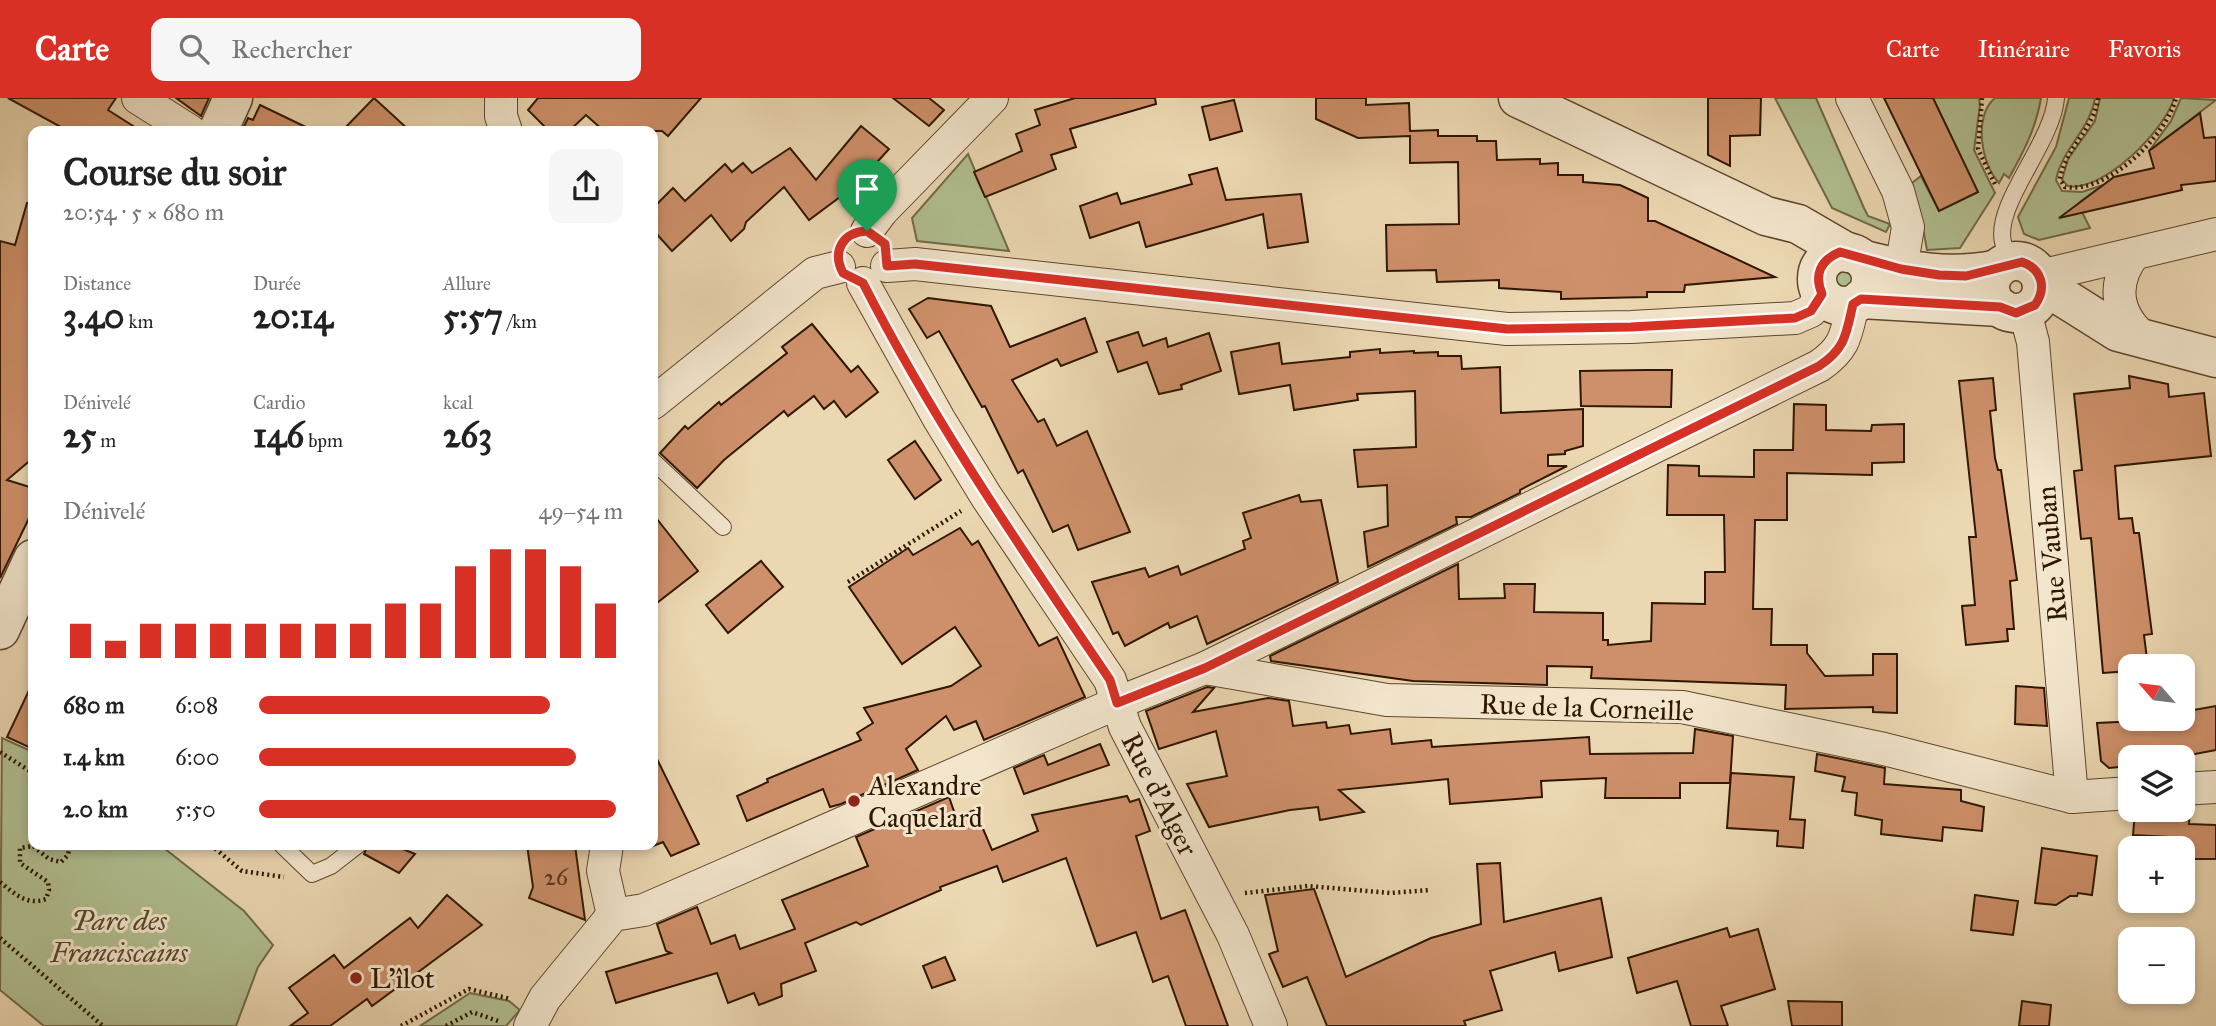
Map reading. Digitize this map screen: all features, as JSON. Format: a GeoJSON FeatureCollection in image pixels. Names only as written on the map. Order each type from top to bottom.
{"type":"FeatureCollection","features":[{"type":"Feature","properties":{"kind":"street"},"geometry":{"type":"LineString","coordinates":[[138,98],[182,126]]}},
{"type":"Feature","properties":{"kind":"street"},"geometry":{"type":"LineString","coordinates":[[220,126],[233,98]]}},
{"type":"Feature","properties":{"kind":"street"},"geometry":{"type":"LineString","coordinates":[[501,98],[501,116],[504,126]]}},
{"type":"Feature","properties":{"kind":"street"},"geometry":{"type":"LineString","coordinates":[[863,272],[841,244],[852,234],[867,231],[882,211],[992,98]]}},
{"type":"Feature","properties":{"kind":"street"},"geometry":{"type":"LineString","coordinates":[[1518,98],[1766,216],[1798,224],[1856,257],[1901,269],[1966,276],[2021,288],[2045,320],[2099,333],[2132,335],[2216,358]]}},
{"type":"Feature","properties":{"kind":"street"},"geometry":{"type":"LineString","coordinates":[[1852,98],[1898,191],[1908,227],[1901,269]]}},
{"type":"Feature","properties":{"kind":"street"},"geometry":{"type":"LineString","coordinates":[[524,1022],[613,915],[644,910],[1117,703],[1205,668],[1819,366],[1836,355],[1844,344],[1839,294],[1766,216]]}},
{"type":"Feature","properties":{"kind":"street","name":"Rue d'Alger"},"geometry":{"type":"LineString","coordinates":[[867,231],[885,244],[863,272],[939,419],[986,496],[1110,680],[1125,727],[1233,935],[1271,1026]]}},
{"type":"Feature","properties":{"kind":"street"},"geometry":{"type":"LineString","coordinates":[[1839,294],[2021,288],[2134,254],[2216,234]]}},
{"type":"Feature","properties":{"kind":"street"},"geometry":{"type":"LineString","coordinates":[[2132,335],[2123,315],[2118,282],[2124,267],[2134,254]]}},
{"type":"Feature","properties":{"kind":"street"},"geometry":{"type":"LineString","coordinates":[[658,399],[815,273],[863,272],[915,264],[1507,329],[1631,327],[1795,318],[1839,294],[1870,284],[1871,276],[1856,257]]}},
{"type":"Feature","properties":{"kind":"street","name":"Rue Vauban"},"geometry":{"type":"LineString","coordinates":[[2021,288],[2033,342],[2072,797]]}},
{"type":"Feature","properties":{"kind":"street"},"geometry":{"type":"LineString","coordinates":[[0,631],[28,570]]}},
{"type":"Feature","properties":{"kind":"street","name":"Rue de la Corneille"},"geometry":{"type":"LineString","coordinates":[[1205,668],[1387,701],[1682,707],[1884,749],[2072,797],[2118,794]]}},
{"type":"Feature","properties":{"kind":"street"},"geometry":{"type":"LineString","coordinates":[[2195,788],[2216,787]]}},
{"type":"Feature","properties":{"kind":"street"},"geometry":{"type":"LineString","coordinates":[[606,850],[603,872],[613,915]]}},
{"type":"Feature","properties":{"kind":"lane"},"geometry":{"type":"LineString","coordinates":[[2021,288],[2003,242],[2004,220],[2043,140],[2056,98]]}},
{"type":"Feature","properties":{"kind":"lane"},"geometry":{"type":"LineString","coordinates":[[658,466],[723,527]]}},
{"type":"Feature","properties":{"kind":"lane"},"geometry":{"type":"LineString","coordinates":[[287,850],[312,874],[331,866],[352,850]]}},
{"type":"Feature","properties":{"kind":"path"},"geometry":{"type":"LineString","coordinates":[[1982,98],[1978,149],[1995,184],[2014,196]]}},
{"type":"Feature","properties":{"kind":"path"},"geometry":{"type":"LineString","coordinates":[[2098,98],[2092,122],[2062,166],[2060,179],[2065,187],[2090,187],[2149,145],[2163,128],[2176,98]]}},
{"type":"Feature","properties":{"kind":"path"},"geometry":{"type":"LineString","coordinates":[[848,582],[986,496]]}},
{"type":"Feature","properties":{"kind":"path"},"geometry":{"type":"LineString","coordinates":[[0,752],[28,770]]}},
{"type":"Feature","properties":{"kind":"path"},"geometry":{"type":"LineString","coordinates":[[0,882],[26,901],[46,899],[50,890],[48,882],[20,863],[20,848],[28,847]]}},
{"type":"Feature","properties":{"kind":"path"},"geometry":{"type":"LineString","coordinates":[[38,850],[49,859],[61,862],[69,850]]}},
{"type":"Feature","properties":{"kind":"path"},"geometry":{"type":"LineString","coordinates":[[217,850],[242,871],[290,877],[312,874]]}},
{"type":"Feature","properties":{"kind":"path"},"geometry":{"type":"LineString","coordinates":[[1213,897],[1308,886],[1390,893],[1430,890]]}},
{"type":"Feature","properties":{"kind":"path"},"geometry":{"type":"LineString","coordinates":[[0,938],[103,1026]]}},
{"type":"Feature","properties":{"kind":"path"},"geometry":{"type":"LineString","coordinates":[[401,1026],[469,989],[523,1003],[524,1022],[472,1012],[446,1026]]}},
{"type":"Feature","properties":{"kind":"green space"},"geometry":{"type":"Polygon","coordinates":[[[1775,98],[1816,98],[1868,216],[1890,224],[1886,232],[1832,208],[1775,98]]]}},
{"type":"Feature","properties":{"kind":"green space"},"geometry":{"type":"Polygon","coordinates":[[[1933,98],[1979,98],[1974,150],[1995,193],[1960,248],[1927,250],[1921,217],[1908,186],[1921,176],[1939,211],[1978,192],[1933,98]]]}},
{"type":"Feature","properties":{"kind":"green space"},"geometry":{"type":"Polygon","coordinates":[[[1995,98],[2041,98],[2033,129],[2024,149],[2009,178],[2004,174],[1999,183],[1988,164],[1982,140],[1984,116],[1995,98]]]}},
{"type":"Feature","properties":{"kind":"green space"},"geometry":{"type":"Polygon","coordinates":[[[2069,98],[2095,98],[2087,121],[2064,158],[2056,180],[2062,191],[2082,192],[2103,185],[2080,202],[2090,228],[2039,240],[2024,234],[2018,217],[2056,147],[2069,98]]]}},
{"type":"Feature","properties":{"kind":"green space"},"geometry":{"type":"Polygon","coordinates":[[[2100,98],[2174,98],[2159,126],[2131,156],[2098,179],[2083,185],[2068,186],[2062,180],[2068,159],[2095,121],[2100,98]]]}},
{"type":"Feature","properties":{"kind":"green space"},"geometry":{"type":"Polygon","coordinates":[[[2181,98],[2216,100],[2149,151],[2171,121],[2181,98]]]}},
{"type":"Feature","properties":{"kind":"green space"},"geometry":{"type":"Polygon","coordinates":[[[968,154],[1009,251],[917,241],[912,218],[968,154]]]}},
{"type":"Feature","properties":{"kind":"green space"},"geometry":{"type":"Polygon","coordinates":[[[1840,262],[1862,278],[1862,283],[1847,297],[1831,289],[1824,273],[1840,262]]]}},
{"type":"Feature","properties":{"kind":"green space","name":"Parc des Franciscains"},"geometry":{"type":"Polygon","coordinates":[[[2,738],[28,750],[28,850],[166,850],[244,911],[273,945],[258,967],[236,1026],[44,1026],[0,990],[2,738]]]}},
{"type":"Feature","properties":{"kind":"green space"},"geometry":{"type":"Polygon","coordinates":[[[470,993],[509,1001],[520,1010],[506,1026],[420,1026],[470,993]]]}},
{"type":"Feature","properties":{"kind":"building"},"geometry":{"type":"Polygon","coordinates":[[[8,98],[116,98],[108,110],[133,126],[59,126],[8,98]]]}},
{"type":"Feature","properties":{"kind":"building"},"geometry":{"type":"Polygon","coordinates":[[[176,98],[209,98],[201,116],[176,98]]]}},
{"type":"Feature","properties":{"kind":"building"},"geometry":{"type":"Polygon","coordinates":[[[374,98],[405,126],[347,126],[374,98]]]}},
{"type":"Feature","properties":{"kind":"building"},"geometry":{"type":"Polygon","coordinates":[[[538,98],[701,98],[668,136],[658,131],[658,126],[598,126],[586,115],[574,126],[544,126],[528,110],[538,98]]]}},
{"type":"Feature","properties":{"kind":"building"},"geometry":{"type":"Polygon","coordinates":[[[893,98],[929,98],[944,110],[929,126],[893,98]]]}},
{"type":"Feature","properties":{"kind":"building"},"geometry":{"type":"Polygon","coordinates":[[[1075,98],[1155,98],[1156,104],[1070,129],[1076,147],[1051,155],[1056,169],[985,197],[974,172],[1022,151],[1016,134],[1040,125],[1035,110],[1075,98]]]}},
{"type":"Feature","properties":{"kind":"building"},"geometry":{"type":"Polygon","coordinates":[[[1316,98],[1366,98],[1366,105],[1409,103],[1410,131],[1438,130],[1438,136],[1477,136],[1477,141],[1496,141],[1497,160],[1540,159],[1540,164],[1558,163],[1558,175],[1583,175],[1583,182],[1620,185],[1648,198],[1648,221],[1655,221],[1775,277],[1685,285],[1684,292],[1647,292],[1647,297],[1561,299],[1561,292],[1499,288],[1499,280],[1437,282],[1436,270],[1387,271],[1386,225],[1459,224],[1458,162],[1410,163],[1410,136],[1358,138],[1316,119],[1316,98]]]}},
{"type":"Feature","properties":{"kind":"building"},"geometry":{"type":"Polygon","coordinates":[[[1708,98],[1761,98],[1760,135],[1730,136],[1730,166],[1708,155],[1708,98]]]}},
{"type":"Feature","properties":{"kind":"building"},"geometry":{"type":"Polygon","coordinates":[[[1884,98],[1933,98],[1978,192],[1939,211],[1884,98]]]}},
{"type":"Feature","properties":{"kind":"building"},"geometry":{"type":"Polygon","coordinates":[[[1234,100],[1242,131],[1210,140],[1202,107],[1234,100]]]}},
{"type":"Feature","properties":{"kind":"building"},"geometry":{"type":"Polygon","coordinates":[[[260,105],[304,126],[244,126],[248,118],[253,120],[260,105]]]}},
{"type":"Feature","properties":{"kind":"building"},"geometry":{"type":"Polygon","coordinates":[[[2200,113],[2204,138],[2216,137],[2216,181],[2181,185],[2182,190],[2059,218],[2114,177],[2154,168],[2149,151],[2200,113]]]}},
{"type":"Feature","properties":{"kind":"building"},"geometry":{"type":"Polygon","coordinates":[[[861,126],[889,149],[856,185],[809,220],[784,187],[746,222],[744,229],[731,241],[711,215],[672,251],[658,236],[658,203],[673,188],[685,201],[725,164],[732,172],[743,163],[752,173],[790,148],[816,180],[861,126]]]}},
{"type":"Feature","properties":{"kind":"building"},"geometry":{"type":"Polygon","coordinates":[[[1217,168],[1226,200],[1301,194],[1308,242],[1268,248],[1263,214],[1146,247],[1139,222],[1090,238],[1080,206],[1117,193],[1121,204],[1192,184],[1189,175],[1217,168]]]}},
{"type":"Feature","properties":{"kind":"building"},"geometry":{"type":"Polygon","coordinates":[[[28,203],[28,462],[7,480],[28,486],[28,520],[0,578],[0,241],[15,245],[28,203]]]}},
{"type":"Feature","properties":{"kind":"building"},"geometry":{"type":"Polygon","coordinates":[[[928,298],[991,306],[1010,347],[1085,318],[1097,352],[1061,366],[1057,359],[1012,380],[1038,422],[1044,419],[1057,446],[1087,431],[1130,532],[1078,550],[1068,525],[1053,532],[1023,470],[1018,473],[985,406],[982,407],[939,331],[927,338],[909,309],[928,298]]]}},
{"type":"Feature","properties":{"kind":"building"},"geometry":{"type":"Polygon","coordinates":[[[812,324],[851,372],[858,366],[878,392],[846,417],[834,401],[824,409],[814,396],[788,416],[784,411],[724,460],[697,488],[660,453],[685,426],[688,429],[719,402],[721,405],[787,353],[782,347],[812,324]]]}},
{"type":"Feature","properties":{"kind":"building"},"geometry":{"type":"Polygon","coordinates":[[[1138,332],[1143,346],[1166,338],[1168,347],[1209,333],[1221,371],[1181,385],[1182,389],[1159,394],[1147,362],[1118,372],[1107,342],[1138,332]]]}},
{"type":"Feature","properties":{"kind":"building"},"geometry":{"type":"Polygon","coordinates":[[[1279,343],[1282,364],[1350,357],[1350,352],[1380,349],[1380,353],[1414,351],[1438,352],[1438,356],[1461,356],[1462,369],[1500,367],[1501,413],[1583,409],[1583,446],[1565,451],[1565,454],[1548,455],[1548,466],[1567,466],[1520,490],[1520,493],[1471,517],[1456,517],[1457,524],[1368,567],[1364,532],[1388,526],[1387,485],[1358,487],[1354,450],[1416,447],[1415,391],[1357,394],[1358,400],[1294,410],[1290,385],[1239,394],[1231,352],[1279,343]]]}},
{"type":"Feature","properties":{"kind":"building"},"geometry":{"type":"Polygon","coordinates":[[[1672,370],[1671,407],[1581,406],[1580,371],[1672,370]]]}},
{"type":"Feature","properties":{"kind":"building"},"geometry":{"type":"Polygon","coordinates":[[[2129,376],[2168,384],[2169,397],[2204,393],[2211,456],[2115,466],[2119,519],[2132,518],[2134,533],[2139,533],[2152,634],[2144,635],[2146,654],[2118,654],[2118,672],[2103,673],[2091,538],[2081,539],[2074,471],[2082,470],[2074,394],[2130,388],[2129,376]]]}},
{"type":"Feature","properties":{"kind":"building"},"geometry":{"type":"Polygon","coordinates":[[[1993,378],[1996,410],[1990,411],[1995,458],[1998,470],[2001,470],[2017,580],[2010,581],[2014,629],[2007,629],[2008,641],[1966,645],[1962,606],[1975,605],[1969,537],[1976,537],[1959,381],[1993,378]]]}},
{"type":"Feature","properties":{"kind":"building"},"geometry":{"type":"Polygon","coordinates":[[[1794,404],[1826,405],[1826,430],[1871,431],[1872,425],[1904,424],[1904,462],[1872,463],[1872,475],[1787,473],[1787,520],[1755,520],[1753,609],[1772,609],[1771,645],[1807,645],[1807,653],[1825,676],[1873,675],[1873,654],[1897,654],[1897,713],[1873,712],[1873,707],[1785,709],[1786,685],[1591,678],[1592,667],[1547,666],[1547,685],[1413,681],[1271,661],[1270,656],[1458,564],[1459,599],[1505,598],[1504,584],[1535,584],[1534,612],[1603,613],[1603,640],[1608,640],[1608,645],[1651,641],[1652,603],[1705,604],[1705,572],[1725,572],[1724,515],[1667,515],[1668,465],[1699,466],[1699,476],[1754,477],[1754,450],[1793,450],[1794,404]]]}},
{"type":"Feature","properties":{"kind":"building"},"geometry":{"type":"Polygon","coordinates":[[[915,441],[941,480],[915,499],[888,460],[915,441]]]}},
{"type":"Feature","properties":{"kind":"building"},"geometry":{"type":"Polygon","coordinates":[[[1299,495],[1301,502],[1321,500],[1338,582],[1207,644],[1197,616],[1170,628],[1168,623],[1125,646],[1118,632],[1113,634],[1092,582],[1145,568],[1149,577],[1178,566],[1181,575],[1245,549],[1243,541],[1251,538],[1243,513],[1299,495]]]}},
{"type":"Feature","properties":{"kind":"building"},"geometry":{"type":"Polygon","coordinates":[[[658,520],[698,571],[658,602],[658,520]]]}},
{"type":"Feature","properties":{"kind":"building"},"geometry":{"type":"Polygon","coordinates":[[[960,528],[972,545],[978,541],[1039,646],[1057,637],[1085,697],[984,740],[976,721],[954,730],[946,716],[906,749],[918,770],[841,804],[830,807],[823,789],[747,821],[737,796],[768,782],[767,779],[861,740],[857,733],[873,723],[864,708],[951,686],[981,666],[955,627],[902,664],[849,587],[908,548],[913,555],[960,528]]]}},
{"type":"Feature","properties":{"kind":"building"},"geometry":{"type":"Polygon","coordinates":[[[761,561],[783,587],[728,633],[706,605],[761,561]]]}},
{"type":"Feature","properties":{"kind":"building"},"geometry":{"type":"Polygon","coordinates":[[[2016,686],[2044,688],[2047,726],[2015,724],[2016,686]]]}},
{"type":"Feature","properties":{"kind":"building"},"geometry":{"type":"Polygon","coordinates":[[[1207,687],[1214,688],[1193,712],[1268,698],[1289,701],[1293,726],[1326,722],[1327,728],[1349,725],[1351,734],[1390,729],[1392,744],[1431,740],[1432,747],[1589,737],[1590,754],[1693,753],[1695,729],[1733,736],[1730,783],[1680,783],[1680,798],[1605,798],[1606,778],[1541,781],[1542,797],[1450,804],[1448,779],[1339,790],[1364,812],[1320,820],[1318,807],[1290,810],[1209,827],[1187,784],[1227,776],[1216,731],[1159,749],[1146,711],[1207,687]]]}},
{"type":"Feature","properties":{"kind":"building"},"geometry":{"type":"Polygon","coordinates":[[[28,693],[28,747],[7,737],[28,693]]]}},
{"type":"Feature","properties":{"kind":"building"},"geometry":{"type":"Polygon","coordinates":[[[2216,706],[2216,750],[2195,754],[2195,745],[2118,745],[2118,767],[2109,768],[2101,761],[2097,723],[2118,722],[2118,732],[2194,732],[2195,710],[2216,706]]]}},
{"type":"Feature","properties":{"kind":"building"},"geometry":{"type":"Polygon","coordinates":[[[1100,744],[1109,765],[1024,794],[1014,768],[1044,755],[1048,765],[1100,744]]]}},
{"type":"Feature","properties":{"kind":"building"},"geometry":{"type":"Polygon","coordinates":[[[1817,754],[1885,768],[1884,784],[1961,790],[1961,801],[1984,807],[1982,831],[1943,827],[1942,841],[1881,834],[1882,820],[1855,815],[1857,793],[1842,791],[1845,777],[1815,771],[1817,754]]]}},
{"type":"Feature","properties":{"kind":"building"},"geometry":{"type":"Polygon","coordinates":[[[658,761],[699,844],[671,856],[663,842],[658,844],[658,761]]]}},
{"type":"Feature","properties":{"kind":"building"},"geometry":{"type":"Polygon","coordinates":[[[1731,773],[1794,777],[1790,819],[1805,820],[1803,848],[1777,846],[1778,831],[1727,828],[1731,773]]]}},
{"type":"Feature","properties":{"kind":"building"},"geometry":{"type":"Polygon","coordinates":[[[1127,796],[1130,802],[1139,799],[1150,831],[1136,836],[1161,919],[1185,910],[1228,1026],[1186,1026],[1168,976],[1153,982],[1136,932],[1097,946],[1066,858],[1003,882],[997,866],[940,887],[941,890],[861,925],[856,922],[805,943],[816,971],[781,984],[782,996],[759,1005],[754,993],[728,1003],[717,973],[616,1003],[606,972],[671,953],[666,951],[657,924],[697,907],[711,944],[735,935],[740,949],[795,929],[782,900],[868,866],[856,837],[949,797],[956,817],[975,810],[992,850],[1038,831],[1032,815],[1127,796]]]}},
{"type":"Feature","properties":{"kind":"building"},"geometry":{"type":"Polygon","coordinates":[[[2134,822],[2216,825],[2216,859],[2195,859],[2195,836],[2133,835],[2134,822]]]}},
{"type":"Feature","properties":{"kind":"building"},"geometry":{"type":"Polygon","coordinates":[[[2042,848],[2097,856],[2092,895],[2078,893],[2077,896],[2070,896],[2056,905],[2035,903],[2042,848]]]}},
{"type":"Feature","properties":{"kind":"building"},"geometry":{"type":"Polygon","coordinates":[[[366,850],[405,850],[415,854],[399,873],[364,854],[366,850]]]}},
{"type":"Feature","properties":{"kind":"building"},"geometry":{"type":"Polygon","coordinates":[[[528,850],[576,850],[585,920],[529,898],[533,887],[528,850]]]}},
{"type":"Feature","properties":{"kind":"building"},"geometry":{"type":"Polygon","coordinates":[[[1500,863],[1504,922],[1601,898],[1612,957],[1559,971],[1555,952],[1490,971],[1502,1010],[1464,1021],[1466,1026],[1327,1026],[1307,977],[1283,987],[1269,954],[1278,951],[1265,895],[1314,889],[1346,977],[1431,938],[1481,924],[1477,864],[1500,863]]]}},
{"type":"Feature","properties":{"kind":"building","name":"L'îlot"},"geometry":{"type":"Polygon","coordinates":[[[447,895],[482,925],[372,1006],[367,999],[330,1026],[290,1026],[308,1013],[289,988],[334,955],[344,968],[410,918],[418,928],[447,895]]]}},
{"type":"Feature","properties":{"kind":"building"},"geometry":{"type":"Polygon","coordinates":[[[1975,895],[2018,901],[2013,935],[1971,930],[1975,895]]]}},
{"type":"Feature","properties":{"kind":"building"},"geometry":{"type":"Polygon","coordinates":[[[1727,928],[1730,937],[1758,929],[1775,989],[1721,1006],[1728,1026],[1691,1026],[1677,981],[1637,993],[1628,958],[1727,928]]]}},
{"type":"Feature","properties":{"kind":"building"},"geometry":{"type":"Polygon","coordinates":[[[945,957],[955,980],[932,988],[923,966],[945,957]]]}},
{"type":"Feature","properties":{"kind":"building"},"geometry":{"type":"Polygon","coordinates":[[[1788,1001],[1842,1002],[1842,1026],[1792,1026],[1788,1001]]]}},
{"type":"Feature","properties":{"kind":"building"},"geometry":{"type":"Polygon","coordinates":[[[2022,1001],[2051,1005],[2049,1026],[2019,1026],[2022,1001]]]}},
{"type":"Feature","properties":{"kind":"place","name":"Alexandre Caquelard"},"geometry":{"type":"Point","coordinates":[854,801]}},
{"type":"Feature","properties":{"kind":"place","name":"L'îlot"},"geometry":{"type":"Point","coordinates":[356,978]}},
{"type":"Feature","properties":{"kind":"route"},"geometry":{"type":"LineString","coordinates":[[867,231],[885,244],[889,259],[887,266],[911,263],[1507,329],[1631,327],[1795,318],[1811,311],[1822,294],[1818,286],[1819,268],[1825,260],[1840,252],[1901,269],[1939,275],[1966,276],[1998,269],[2014,261],[2022,262],[2029,264],[2040,276],[2042,292],[2035,305],[2025,312],[2016,313],[2000,307],[1861,299],[1853,304],[1844,344],[1836,355],[1819,366],[1205,668],[1117,703],[1110,680],[986,496],[939,419],[863,283],[849,279],[839,267],[838,252],[845,238],[867,231]]}}]}
